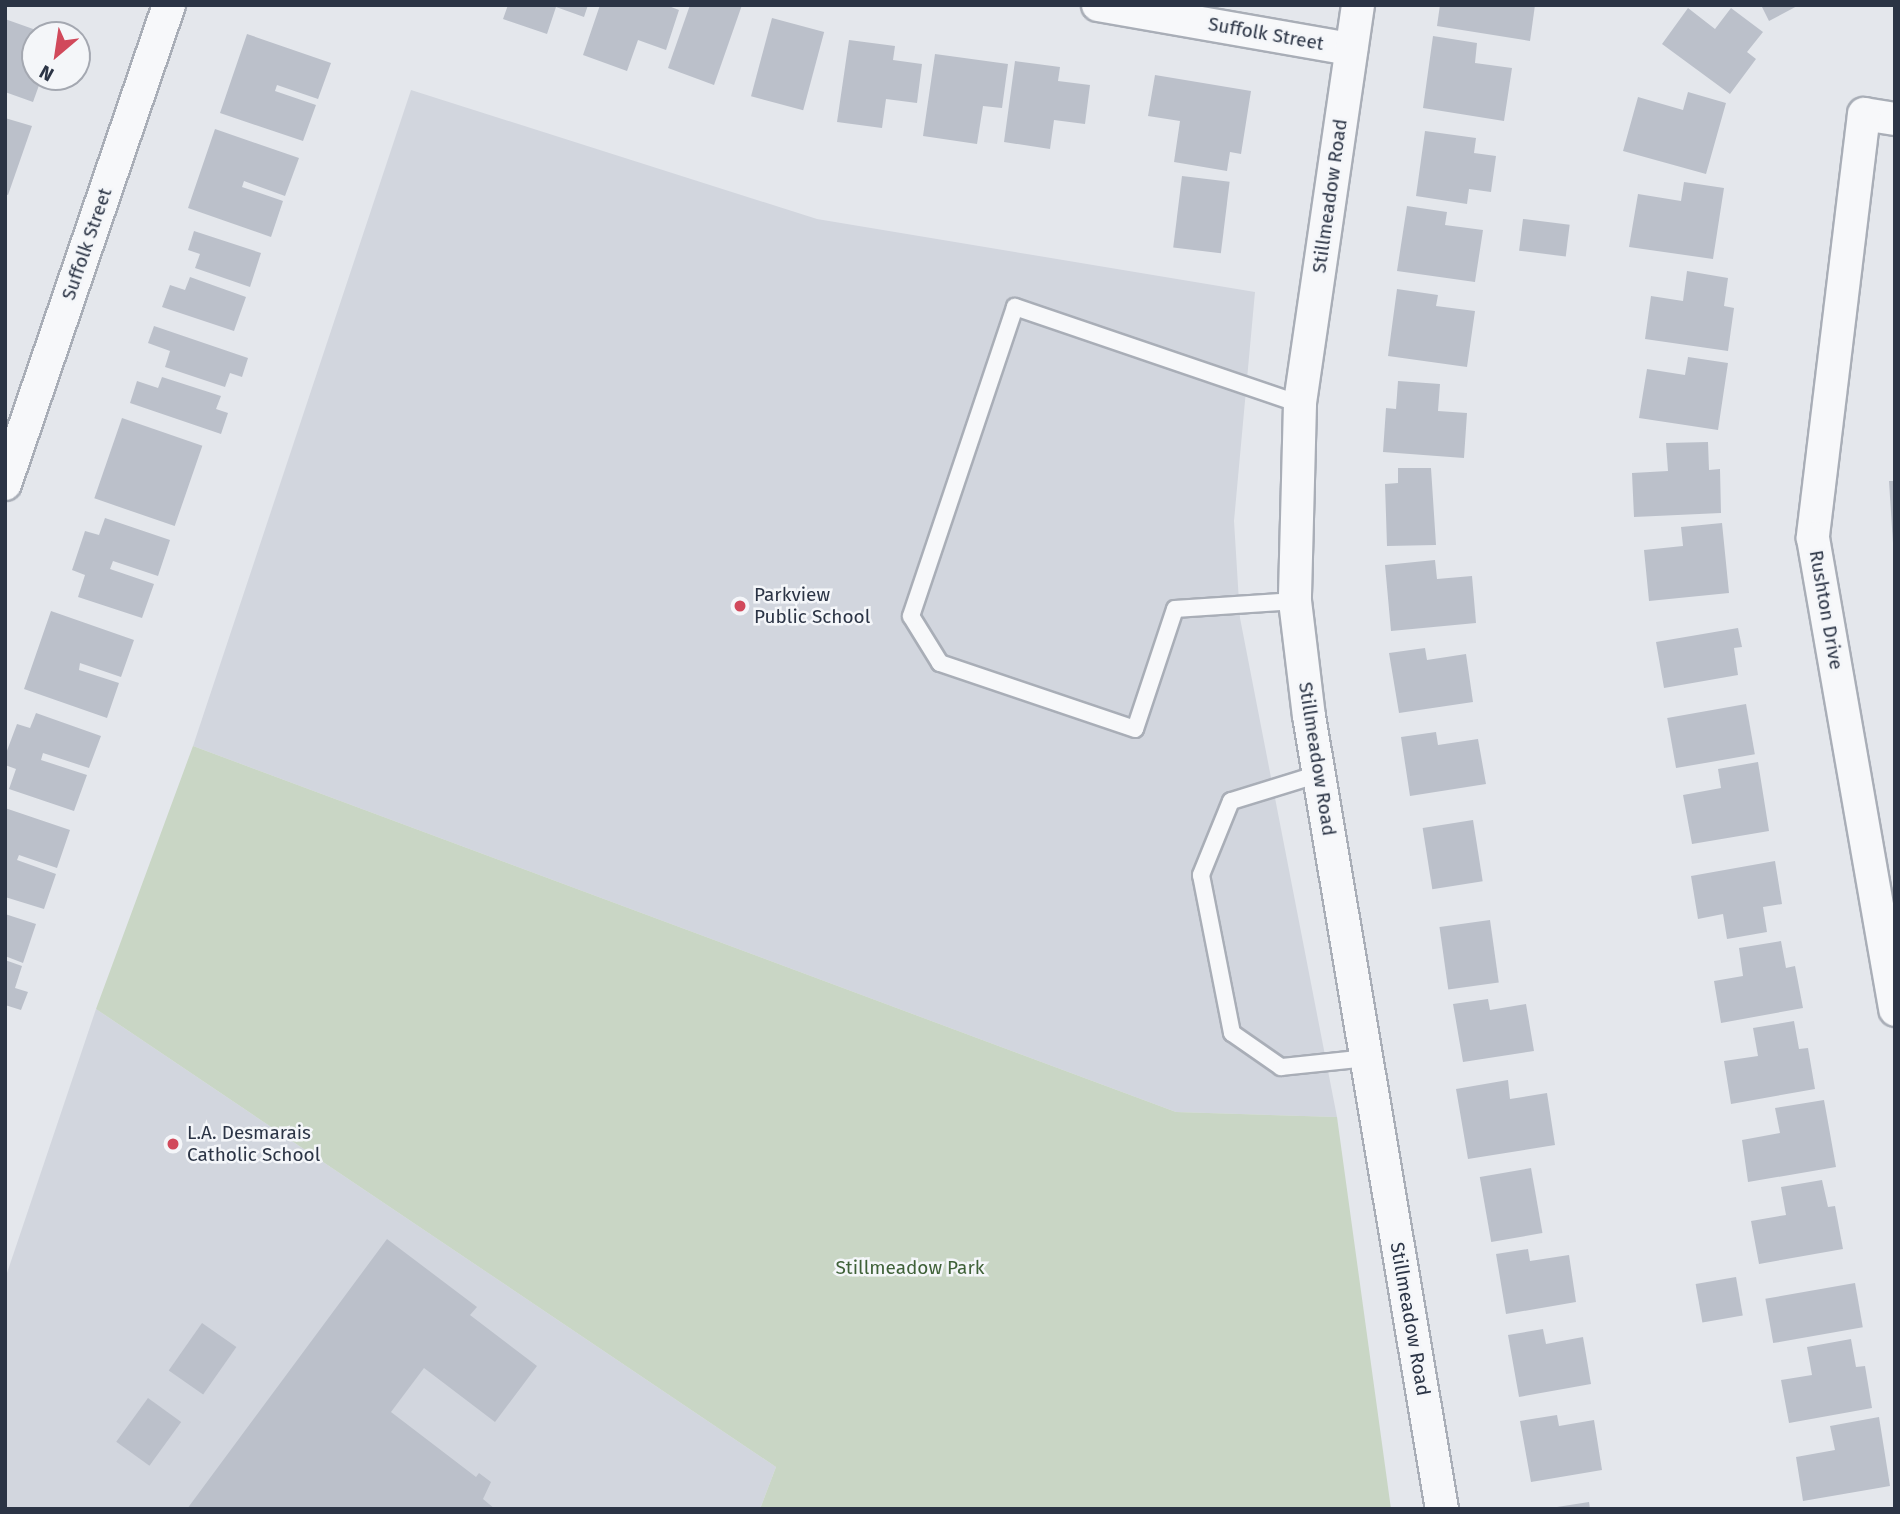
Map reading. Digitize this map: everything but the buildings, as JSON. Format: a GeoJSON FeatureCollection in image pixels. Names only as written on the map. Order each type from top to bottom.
{"type":"FeatureCollection","features":[{"type":"Feature","properties":{"kind":"street","name":"Suffolk Street"},"geometry":{"type":"LineString","coordinates":[[5,484],[169,5]]}},
{"type":"Feature","properties":{"kind":"street","name":"Suffolk Street"},"geometry":{"type":"LineString","coordinates":[[1098,5],[1352,49]]}},
{"type":"Feature","properties":{"kind":"street","name":"Stillmeadow Road"},"geometry":{"type":"LineString","coordinates":[[1358,5],[1300,404],[1295,601],[1319,774],[1442,1509]]}},
{"type":"Feature","properties":{"kind":"street","name":"Rushton Drive"},"geometry":{"type":"LineString","coordinates":[[1895,119],[1864,114],[1813,538],[1895,1010]]}},
{"type":"Feature","properties":{"kind":"lane"},"geometry":{"type":"LineString","coordinates":[[1295,601],[1175,609],[1135,729],[940,663],[911,616],[1015,307],[1300,404]]}},
{"type":"Feature","properties":{"kind":"lane"},"geometry":{"type":"LineString","coordinates":[[1319,774],[1231,801],[1201,875],[1232,1033],[1281,1068],[1367,1058]]}},
{"type":"Feature","properties":{"kind":"shaded area","name":"Parkview Public School"},"geometry":{"type":"Polygon","coordinates":[[[411,90],[817,219],[1255,292],[1234,521],[1240,618],[1337,1117],[1176,1112],[193,746],[411,90]]]}},
{"type":"Feature","properties":{"kind":"shaded area","name":"L.A. Desmarais Catholic School"},"geometry":{"type":"Polygon","coordinates":[[[96,1009],[776,1467],[760,1509],[5,1509],[5,1279],[96,1009]]]}},
{"type":"Feature","properties":{"kind":"green space","name":"Stillmeadow Park"},"geometry":{"type":"Polygon","coordinates":[[[193,746],[1176,1112],[1337,1117],[1391,1509],[760,1509],[776,1467],[96,1009],[193,746]]]}},
{"type":"Feature","properties":{"kind":"place","name":"Parkview Public School"},"geometry":{"type":"Point","coordinates":[740,606]}},
{"type":"Feature","properties":{"kind":"place","name":"L.A. Desmarais Catholic School"},"geometry":{"type":"Point","coordinates":[173,1144]}}]}
